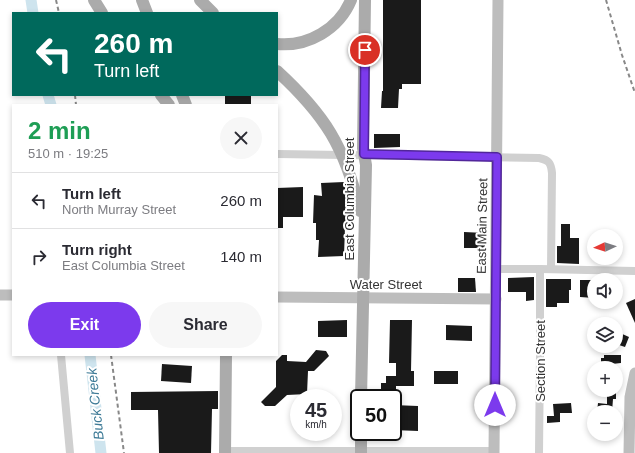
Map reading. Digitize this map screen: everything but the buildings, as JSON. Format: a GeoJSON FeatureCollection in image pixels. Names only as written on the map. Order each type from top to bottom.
{"type":"FeatureCollection","features":[{"type":"Feature","properties":{"kind":"main road"},"geometry":{"type":"LineString","coordinates":[[94,0],[101,12]]}},
{"type":"Feature","properties":{"kind":"main road"},"geometry":{"type":"LineString","coordinates":[[142,0],[148,12]]}},
{"type":"Feature","properties":{"kind":"main road"},"geometry":{"type":"LineString","coordinates":[[200,0],[212,12]]}},
{"type":"Feature","properties":{"kind":"main road"},"geometry":{"type":"LineString","coordinates":[[278,44],[306,41],[323,33],[339,19],[351,0]]}},
{"type":"Feature","properties":{"kind":"main road","name":"East Columbia Street"},"geometry":{"type":"LineString","coordinates":[[361,389],[366,165],[364,154],[365,0]]}},
{"type":"Feature","properties":{"kind":"main road","name":"East Main Street"},"geometry":{"type":"LineString","coordinates":[[494,452],[498,0]]}},
{"type":"Feature","properties":{"kind":"main road"},"geometry":{"type":"LineString","coordinates":[[278,71],[307,100],[330,130],[343,154],[357,198],[364,229]]}},
{"type":"Feature","properties":{"kind":"main road"},"geometry":{"type":"LineString","coordinates":[[162,96],[168,104]]}},
{"type":"Feature","properties":{"kind":"main road"},"geometry":{"type":"LineString","coordinates":[[0,295],[12,295]]}},
{"type":"Feature","properties":{"kind":"main road","name":"Water Street"},"geometry":{"type":"LineString","coordinates":[[278,297],[496,299]]}},
{"type":"Feature","properties":{"kind":"main road"},"geometry":{"type":"LineString","coordinates":[[225,452],[226,356]]}},
{"type":"Feature","properties":{"kind":"main road"},"geometry":{"type":"LineString","coordinates":[[629,453],[632,436],[630,397],[635,373]]}},
{"type":"Feature","properties":{"kind":"main road"},"geometry":{"type":"LineString","coordinates":[[361,441],[361,452]]}},
{"type":"Feature","properties":{"kind":"street"},"geometry":{"type":"LineString","coordinates":[[278,154],[364,154],[546,159],[549,162],[551,169],[551,267]]}},
{"type":"Feature","properties":{"kind":"street"},"geometry":{"type":"LineString","coordinates":[[496,270],[540,269],[551,267],[635,271]]}},
{"type":"Feature","properties":{"kind":"street","name":"Section Street"},"geometry":{"type":"LineString","coordinates":[[539,453],[540,269]]}},
{"type":"Feature","properties":{"kind":"street"},"geometry":{"type":"LineString","coordinates":[[61,356],[70,453]]}},
{"type":"Feature","properties":{"kind":"street"},"geometry":{"type":"LineString","coordinates":[[225,452],[494,452]]}},
{"type":"Feature","properties":{"kind":"waterway","name":"Buck Creek"},"geometry":{"type":"LineString","coordinates":[[31,0],[33,12]]}},
{"type":"Feature","properties":{"kind":"waterway","name":"Buck Creek"},"geometry":{"type":"LineString","coordinates":[[48,96],[51,104]]}},
{"type":"Feature","properties":{"kind":"waterway","name":"Buck Creek"},"geometry":{"type":"LineString","coordinates":[[90,356],[101,453]]}},
{"type":"Feature","properties":{"kind":"railway"},"geometry":{"type":"LineString","coordinates":[[56,0],[59,12]]}},
{"type":"Feature","properties":{"kind":"railway"},"geometry":{"type":"LineString","coordinates":[[606,0],[635,93]]}},
{"type":"Feature","properties":{"kind":"railway"},"geometry":{"type":"LineString","coordinates":[[75,96],[76,104]]}},
{"type":"Feature","properties":{"kind":"railway"},"geometry":{"type":"LineString","coordinates":[[111,356],[124,453]]}},
{"type":"Feature","properties":{"kind":"route"},"geometry":{"type":"LineString","coordinates":[[365,50],[364,154],[497,157],[495,405]]}}]}
